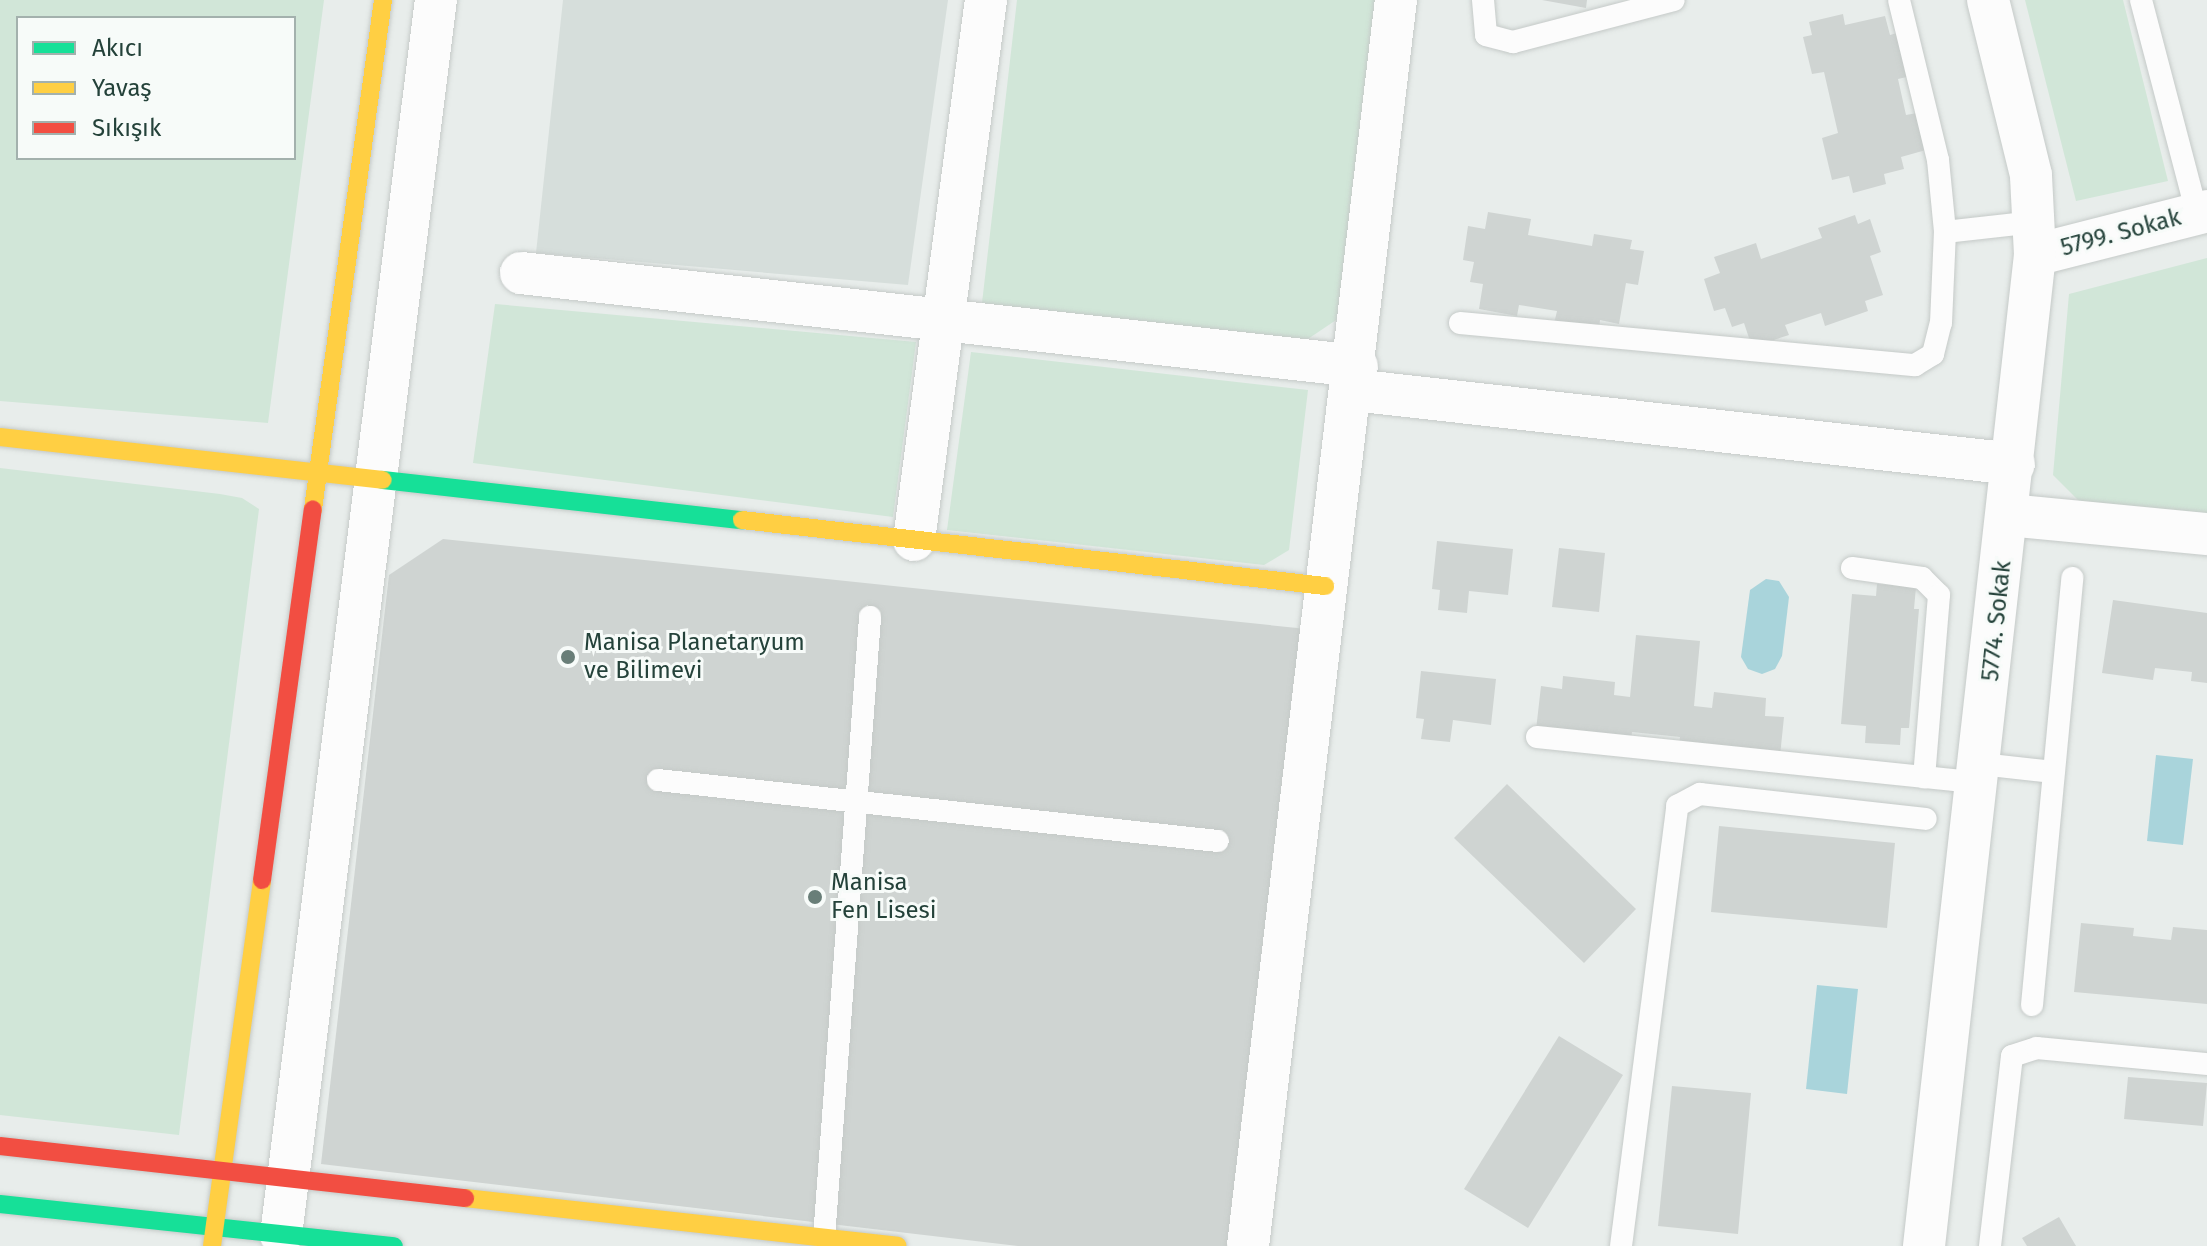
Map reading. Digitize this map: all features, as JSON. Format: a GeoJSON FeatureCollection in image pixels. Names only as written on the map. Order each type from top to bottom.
{"type":"FeatureCollection","features":[{"type":"Feature","properties":{"kind":"street"},"geometry":{"type":"LineString","coordinates":[[213,1238],[225,1172],[321,476],[383,0]]}},
{"type":"Feature","properties":{"kind":"street"},"geometry":{"type":"LineString","coordinates":[[281,1235],[291,1178],[436,0]]}},
{"type":"Feature","properties":{"kind":"street"},"geometry":{"type":"LineString","coordinates":[[914,540],[986,0]]}},
{"type":"Feature","properties":{"kind":"street"},"geometry":{"type":"LineString","coordinates":[[1248,1246],[1325,586],[1355,378],[1396,0]]}},
{"type":"Feature","properties":{"kind":"street","name":"5774. Sokak"},"geometry":{"type":"LineString","coordinates":[[1924,1246],[2014,464],[2034,238],[2028,161],[1988,0]]}},
{"type":"Feature","properties":{"kind":"street","name":"5799. Sokak"},"geometry":{"type":"LineString","coordinates":[[2034,238],[2202,212]]}},
{"type":"Feature","properties":{"kind":"street"},"geometry":{"type":"LineString","coordinates":[[521,273],[944,321],[2014,464]]}},
{"type":"Feature","properties":{"kind":"street"},"geometry":{"type":"LineString","coordinates":[[0,437],[377,483],[1325,586]]}},
{"type":"Feature","properties":{"kind":"street"},"geometry":{"type":"LineString","coordinates":[[2008,515],[2207,534]]}},
{"type":"Feature","properties":{"kind":"street"},"geometry":{"type":"LineString","coordinates":[[0,1146],[897,1246]]}},
{"type":"Feature","properties":{"kind":"street"},"geometry":{"type":"LineString","coordinates":[[0,1204],[213,1238],[281,1235],[394,1246]]}},
{"type":"Feature","properties":{"kind":"lane"},"geometry":{"type":"LineString","coordinates":[[1483,0],[1486,35],[1513,42],[1674,0]]}},
{"type":"Feature","properties":{"kind":"lane"},"geometry":{"type":"LineString","coordinates":[[1460,323],[1915,365],[1933,354],[1941,323],[1945,232],[1938,160],[1899,0]]}},
{"type":"Feature","properties":{"kind":"lane"},"geometry":{"type":"LineString","coordinates":[[2141,0],[2202,212]]}},
{"type":"Feature","properties":{"kind":"lane"},"geometry":{"type":"LineString","coordinates":[[1945,232],[2034,238]]}},
{"type":"Feature","properties":{"kind":"lane"},"geometry":{"type":"LineString","coordinates":[[1852,568],[1922,578],[1939,595],[1924,777]]}},
{"type":"Feature","properties":{"kind":"lane"},"geometry":{"type":"LineString","coordinates":[[2032,1005],[2072,578]]}},
{"type":"Feature","properties":{"kind":"lane"},"geometry":{"type":"LineString","coordinates":[[824,1238],[870,617]]}},
{"type":"Feature","properties":{"kind":"lane"},"geometry":{"type":"LineString","coordinates":[[1537,737],[1924,777],[2054,772]]}},
{"type":"Feature","properties":{"kind":"lane"},"geometry":{"type":"LineString","coordinates":[[658,780],[1218,841]]}},
{"type":"Feature","properties":{"kind":"lane"},"geometry":{"type":"LineString","coordinates":[[1621,1246],[1677,806],[1700,794],[1926,819]]}},
{"type":"Feature","properties":{"kind":"lane"},"geometry":{"type":"LineString","coordinates":[[1990,1246],[2012,1056],[2037,1048],[2207,1064]]}},
{"type":"Feature","properties":{"kind":"shaded area"},"geometry":{"type":"Polygon","coordinates":[[[563,0],[948,0],[908,285],[536,253],[563,0]]]}},
{"type":"Feature","properties":{"kind":"green space"},"geometry":{"type":"Polygon","coordinates":[[[0,0],[324,0],[268,423],[0,401],[0,0]]]}},
{"type":"Feature","properties":{"kind":"green space"},"geometry":{"type":"Polygon","coordinates":[[[1017,0],[1376,0],[1345,314],[1296,347],[982,303],[1017,0]]]}},
{"type":"Feature","properties":{"kind":"green space"},"geometry":{"type":"Polygon","coordinates":[[[2025,0],[2123,0],[2168,181],[2076,201],[2025,0]]]}},
{"type":"Feature","properties":{"kind":"green space"},"geometry":{"type":"Polygon","coordinates":[[[2207,258],[2207,516],[2082,504],[2053,475],[2069,294],[2207,258]]]}},
{"type":"Feature","properties":{"kind":"green space"},"geometry":{"type":"Polygon","coordinates":[[[495,304],[916,342],[893,517],[473,463],[495,304]]]}},
{"type":"Feature","properties":{"kind":"green space"},"geometry":{"type":"Polygon","coordinates":[[[971,352],[1308,390],[1289,550],[1264,565],[947,530],[971,352]]]}},
{"type":"Feature","properties":{"kind":"green space"},"geometry":{"type":"Polygon","coordinates":[[[0,468],[220,494],[242,498],[259,509],[179,1135],[0,1115],[0,468]]]}},
{"type":"Feature","properties":{"kind":"water"},"geometry":{"type":"Polygon","coordinates":[[[1766,579],[1779,581],[1789,597],[1782,656],[1775,669],[1762,674],[1748,669],[1741,657],[1750,590],[1766,579]]]}},
{"type":"Feature","properties":{"kind":"water"},"geometry":{"type":"Polygon","coordinates":[[[2156,755],[2193,759],[2183,845],[2147,841],[2156,755]]]}},
{"type":"Feature","properties":{"kind":"water"},"geometry":{"type":"Polygon","coordinates":[[[1817,985],[1858,989],[1847,1094],[1806,1089],[1817,985]]]}},
{"type":"Feature","properties":{"kind":"building"},"geometry":{"type":"Polygon","coordinates":[[[1542,0],[1587,0],[1586,8],[1542,0]]]}},
{"type":"Feature","properties":{"kind":"building"},"geometry":{"type":"Polygon","coordinates":[[[1843,14],[1845,25],[1885,16],[1890,35],[1901,32],[1911,76],[1898,79],[1906,115],[1917,113],[1926,150],[1901,157],[1904,169],[1884,174],[1886,184],[1853,193],[1849,176],[1832,180],[1822,138],[1838,133],[1824,72],[1812,74],[1803,37],[1812,35],[1809,22],[1843,14]]]}},
{"type":"Feature","properties":{"kind":"building"},"geometry":{"type":"Polygon","coordinates":[[[1488,212],[1531,219],[1528,235],[1592,246],[1594,234],[1632,240],[1630,249],[1644,251],[1638,285],[1626,283],[1619,324],[1600,320],[1599,331],[1554,324],[1557,311],[1519,305],[1517,316],[1479,309],[1483,284],[1470,282],[1474,262],[1463,260],[1468,226],[1485,229],[1488,212]]]}},
{"type":"Feature","properties":{"kind":"building"},"geometry":{"type":"Polygon","coordinates":[[[1855,215],[1858,224],[1870,219],[1881,252],[1870,256],[1883,295],[1865,301],[1868,311],[1825,326],[1821,313],[1785,325],[1789,335],[1752,347],[1744,323],[1732,327],[1725,308],[1714,311],[1704,279],[1720,273],[1714,257],[1756,243],[1761,259],[1822,238],[1818,228],[1855,215]]]}},
{"type":"Feature","properties":{"kind":"building","name":"Manisa Fen Lisesi"},"geometry":{"type":"Polygon","coordinates":[[[443,539],[1307,629],[1239,1246],[1018,1246],[321,1164],[389,575],[443,539]]]}},
{"type":"Feature","properties":{"kind":"building"},"geometry":{"type":"Polygon","coordinates":[[[1437,541],[1513,549],[1508,595],[1469,591],[1467,613],[1438,610],[1440,590],[1432,589],[1437,541]]]}},
{"type":"Feature","properties":{"kind":"building"},"geometry":{"type":"Polygon","coordinates":[[[1559,548],[1605,553],[1599,612],[1552,607],[1559,548]]]}},
{"type":"Feature","properties":{"kind":"building"},"geometry":{"type":"Polygon","coordinates":[[[1877,584],[1916,587],[1914,609],[1919,609],[1909,728],[1901,728],[1900,745],[1865,743],[1866,726],[1841,724],[1852,594],[1876,596],[1877,584]]]}},
{"type":"Feature","properties":{"kind":"building"},"geometry":{"type":"Polygon","coordinates":[[[2113,600],[2207,613],[2207,683],[2191,681],[2192,672],[2155,668],[2153,680],[2102,673],[2113,600]]]}},
{"type":"Feature","properties":{"kind":"building"},"geometry":{"type":"Polygon","coordinates":[[[1636,635],[1700,641],[1694,706],[1712,708],[1714,692],[1766,698],[1765,716],[1784,717],[1780,756],[1679,746],[1680,737],[1632,732],[1631,740],[1536,730],[1541,686],[1562,689],[1563,676],[1615,682],[1614,695],[1630,697],[1636,635]]]}},
{"type":"Feature","properties":{"kind":"building"},"geometry":{"type":"Polygon","coordinates":[[[1421,671],[1496,679],[1491,725],[1453,720],[1450,742],[1421,739],[1424,719],[1416,718],[1421,671]]]}},
{"type":"Feature","properties":{"kind":"building"},"geometry":{"type":"Polygon","coordinates":[[[1507,784],[1636,909],[1584,963],[1454,838],[1507,784]]]}},
{"type":"Feature","properties":{"kind":"building"},"geometry":{"type":"Polygon","coordinates":[[[1719,826],[1895,843],[1887,928],[1711,912],[1719,826]]]}},
{"type":"Feature","properties":{"kind":"building"},"geometry":{"type":"Polygon","coordinates":[[[2081,923],[2134,928],[2133,936],[2171,940],[2173,927],[2207,930],[2207,1004],[2074,992],[2081,923]]]}},
{"type":"Feature","properties":{"kind":"building"},"geometry":{"type":"Polygon","coordinates":[[[1559,1036],[1623,1075],[1528,1228],[1464,1189],[1559,1036]]]}},
{"type":"Feature","properties":{"kind":"building"},"geometry":{"type":"Polygon","coordinates":[[[2128,1077],[2207,1083],[2203,1126],[2124,1119],[2128,1077]]]}},
{"type":"Feature","properties":{"kind":"building"},"geometry":{"type":"Polygon","coordinates":[[[1672,1086],[1751,1093],[1738,1234],[1658,1226],[1672,1086]]]}},
{"type":"Feature","properties":{"kind":"building"},"geometry":{"type":"Polygon","coordinates":[[[2059,1217],[2076,1246],[2027,1246],[2022,1238],[2059,1217]]]}},
{"type":"Feature","properties":{"kind":"traffic: fast"},"geometry":{"type":"LineString","coordinates":[[383,480],[742,520]]}},
{"type":"Feature","properties":{"kind":"traffic: fast"},"geometry":{"type":"LineString","coordinates":[[0,1204],[394,1246]]}},
{"type":"Feature","properties":{"kind":"traffic: slow"},"geometry":{"type":"LineString","coordinates":[[313,509],[383,0]]}},
{"type":"Feature","properties":{"kind":"traffic: slow"},"geometry":{"type":"LineString","coordinates":[[0,437],[383,480]]}},
{"type":"Feature","properties":{"kind":"traffic: slow"},"geometry":{"type":"LineString","coordinates":[[742,520],[1325,586]]}},
{"type":"Feature","properties":{"kind":"traffic: slow"},"geometry":{"type":"LineString","coordinates":[[212,1246],[262,880]]}},
{"type":"Feature","properties":{"kind":"traffic: slow"},"geometry":{"type":"LineString","coordinates":[[465,1198],[897,1246]]}},
{"type":"Feature","properties":{"kind":"traffic: jam"},"geometry":{"type":"LineString","coordinates":[[262,880],[313,509]]}},
{"type":"Feature","properties":{"kind":"traffic: jam"},"geometry":{"type":"LineString","coordinates":[[0,1146],[465,1198]]}},
{"type":"Feature","properties":{"kind":"place","name":"Manisa Planetaryum ve Bilimevi"},"geometry":{"type":"Point","coordinates":[568,657]}},
{"type":"Feature","properties":{"kind":"place","name":"Manisa Fen Lisesi"},"geometry":{"type":"Point","coordinates":[815,897]}}]}
